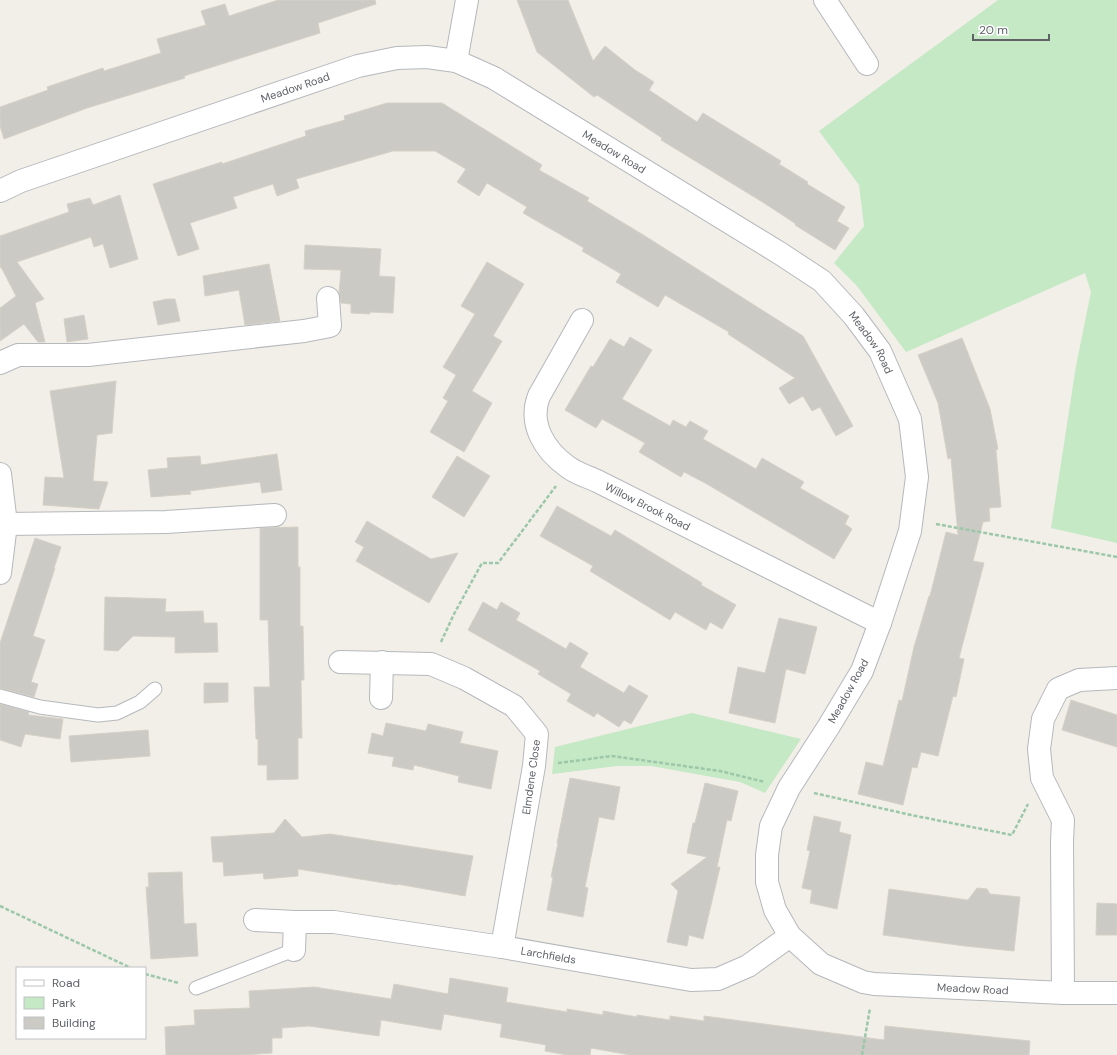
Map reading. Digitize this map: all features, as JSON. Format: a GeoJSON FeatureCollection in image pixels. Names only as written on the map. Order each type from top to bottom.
{"type":"FeatureCollection","features":[{"type":"Feature","properties":{"kind":"street"},"geometry":{"type":"LineString","coordinates":[[456,61],[467,0]]}},
{"type":"Feature","properties":{"kind":"street"},"geometry":{"type":"LineString","coordinates":[[825,0],[867,64]]}},
{"type":"Feature","properties":{"kind":"street","name":"Meadow Road"},"geometry":{"type":"LineString","coordinates":[[0,191],[21,181],[358,66],[397,58],[427,57],[456,61],[494,78],[781,254],[822,281],[854,316],[880,351],[910,419],[917,477],[910,531],[880,623],[862,671],[789,788],[771,826],[767,856],[767,882],[775,910],[790,936],[821,964],[863,982],[874,984],[1063,993],[1117,993]]}},
{"type":"Feature","properties":{"kind":"street"},"geometry":{"type":"LineString","coordinates":[[0,362],[18,355],[88,355],[330,326],[328,298]]}},
{"type":"Feature","properties":{"kind":"street","name":"Willow Brook Road"},"geometry":{"type":"LineString","coordinates":[[582,320],[539,396],[535,406],[535,417],[540,436],[552,454],[569,468],[606,485],[880,623]]}},
{"type":"Feature","properties":{"kind":"street"},"geometry":{"type":"LineString","coordinates":[[0,474],[6,524],[0,573]]}},
{"type":"Feature","properties":{"kind":"street"},"geometry":{"type":"LineString","coordinates":[[6,524],[166,522],[275,515]]}},
{"type":"Feature","properties":{"kind":"street","name":"Elmdene Close"},"geometry":{"type":"LineString","coordinates":[[340,662],[431,664],[464,678],[514,706],[537,734],[534,766],[502,947]]}},
{"type":"Feature","properties":{"kind":"street"},"geometry":{"type":"LineString","coordinates":[[382,662],[382,698]]}},
{"type":"Feature","properties":{"kind":"street"},"geometry":{"type":"LineString","coordinates":[[1063,993],[1063,820],[1042,778],[1039,749],[1043,719],[1058,689],[1079,680],[1117,678]]}},
{"type":"Feature","properties":{"kind":"street","name":"Larchfields"},"geometry":{"type":"LineString","coordinates":[[255,920],[334,922],[502,947],[691,980],[718,979],[748,966],[790,936]]}},
{"type":"Feature","properties":{"kind":"street"},"geometry":{"type":"LineString","coordinates":[[294,950],[295,922]]}},
{"type":"Feature","properties":{"kind":"lane"},"geometry":{"type":"LineString","coordinates":[[0,696],[40,707],[98,715],[117,713],[140,702],[155,690]]}},
{"type":"Feature","properties":{"kind":"lane"},"geometry":{"type":"LineString","coordinates":[[196,988],[294,950]]}},
{"type":"Feature","properties":{"kind":"path"},"geometry":{"type":"LineString","coordinates":[[431,664],[454,614],[482,563],[498,563],[569,468]]}},
{"type":"Feature","properties":{"kind":"path"},"geometry":{"type":"LineString","coordinates":[[912,520],[1117,557]]}},
{"type":"Feature","properties":{"kind":"path"},"geometry":{"type":"LineString","coordinates":[[0,906],[129,967]]}},
{"type":"Feature","properties":{"kind":"path"},"geometry":{"type":"LineString","coordinates":[[146,974],[196,988]]}},
{"type":"Feature","properties":{"kind":"path"},"geometry":{"type":"LineString","coordinates":[[862,1055],[874,984]]}},
{"type":"Feature","properties":{"kind":"green space"},"geometry":{"type":"Polygon","coordinates":[[[998,0],[1117,0],[1117,543],[1051,528],[1076,366],[1091,292],[1085,273],[906,352],[857,286],[834,263],[864,226],[859,185],[819,131],[998,0]]]}},
{"type":"Feature","properties":{"kind":"green space"},"geometry":{"type":"Polygon","coordinates":[[[692,713],[801,739],[765,793],[740,782],[651,766],[617,766],[552,774],[555,747],[692,713]]]}},
{"type":"Feature","properties":{"kind":"building"},"geometry":{"type":"Polygon","coordinates":[[[278,0],[375,0],[376,4],[318,23],[320,33],[184,76],[185,78],[87,108],[4,139],[0,126],[0,107],[48,90],[47,87],[103,68],[104,71],[161,53],[157,39],[206,25],[201,11],[225,4],[229,16],[278,0]]]}},
{"type":"Feature","properties":{"kind":"building"},"geometry":{"type":"Polygon","coordinates":[[[517,0],[568,0],[593,61],[605,46],[635,70],[654,82],[649,90],[697,122],[703,113],[781,161],[779,164],[808,182],[807,184],[845,207],[837,221],[849,228],[835,250],[795,225],[796,224],[764,203],[661,140],[662,138],[597,95],[594,97],[537,52],[517,0]]]}},
{"type":"Feature","properties":{"kind":"building"},"geometry":{"type":"Polygon","coordinates":[[[387,103],[442,103],[542,165],[539,170],[589,198],[587,201],[803,336],[853,426],[836,436],[820,407],[812,411],[803,396],[789,404],[779,388],[795,378],[728,334],[729,332],[665,295],[658,307],[616,282],[621,274],[582,251],[584,248],[523,213],[527,207],[487,183],[479,196],[457,182],[466,169],[435,151],[393,151],[296,179],[299,188],[277,196],[273,184],[233,197],[237,208],[190,223],[199,249],[178,256],[153,184],[222,162],[222,164],[306,136],[305,131],[345,120],[344,116],[387,103]]]}},
{"type":"Feature","properties":{"kind":"building"},"geometry":{"type":"Polygon","coordinates":[[[120,195],[138,259],[110,268],[103,244],[94,247],[91,237],[17,262],[44,299],[35,303],[45,342],[38,342],[24,324],[0,341],[0,308],[16,296],[1,267],[0,268],[0,236],[69,212],[67,204],[90,198],[93,205],[120,195]]]}},
{"type":"Feature","properties":{"kind":"building"},"geometry":{"type":"Polygon","coordinates":[[[305,245],[381,249],[379,276],[395,277],[393,313],[351,313],[351,304],[341,303],[339,293],[341,270],[304,269],[305,245]]]}},
{"type":"Feature","properties":{"kind":"building"},"geometry":{"type":"Polygon","coordinates":[[[487,262],[524,284],[493,336],[502,341],[472,391],[492,403],[464,452],[430,432],[448,401],[443,398],[456,375],[443,367],[475,314],[461,306],[487,262]]]}},
{"type":"Feature","properties":{"kind":"building"},"geometry":{"type":"Polygon","coordinates":[[[269,264],[280,321],[245,325],[239,290],[205,296],[203,276],[269,264]]]}},
{"type":"Feature","properties":{"kind":"building"},"geometry":{"type":"Polygon","coordinates":[[[175,299],[180,321],[158,325],[153,302],[175,299]]]}},
{"type":"Feature","properties":{"kind":"building"},"geometry":{"type":"Polygon","coordinates":[[[84,315],[88,339],[67,342],[64,319],[84,315]]]}},
{"type":"Feature","properties":{"kind":"building"},"geometry":{"type":"Polygon","coordinates":[[[630,337],[652,350],[622,399],[670,426],[673,420],[686,427],[690,421],[708,431],[703,439],[756,469],[762,458],[804,482],[800,488],[849,516],[845,524],[852,529],[834,559],[705,483],[684,472],[681,477],[639,452],[645,443],[602,419],[596,428],[565,410],[591,366],[593,367],[610,339],[624,347],[630,337]]]}},
{"type":"Feature","properties":{"kind":"building"},"geometry":{"type":"Polygon","coordinates":[[[962,338],[990,409],[998,449],[996,450],[1001,507],[989,508],[990,521],[983,522],[973,561],[984,563],[959,658],[964,659],[956,697],[953,696],[938,756],[921,752],[917,768],[912,767],[903,805],[858,794],[866,762],[883,766],[899,700],[902,701],[914,647],[930,596],[946,532],[958,535],[951,458],[948,459],[938,403],[918,355],[962,338]]]}},
{"type":"Feature","properties":{"kind":"building"},"geometry":{"type":"Polygon","coordinates":[[[116,381],[112,433],[97,435],[93,481],[108,482],[99,509],[43,505],[45,477],[64,478],[50,391],[116,381]]]}},
{"type":"Feature","properties":{"kind":"building"},"geometry":{"type":"Polygon","coordinates":[[[277,454],[282,490],[262,493],[260,482],[190,491],[191,494],[151,497],[148,470],[168,468],[167,458],[200,456],[201,465],[277,454]]]}},
{"type":"Feature","properties":{"kind":"building"},"geometry":{"type":"Polygon","coordinates":[[[457,456],[490,476],[464,517],[432,497],[457,456]]]}},
{"type":"Feature","properties":{"kind":"building"},"geometry":{"type":"Polygon","coordinates":[[[557,506],[611,536],[615,530],[702,583],[701,585],[736,605],[722,629],[710,622],[706,630],[675,612],[670,620],[590,571],[593,566],[540,536],[557,506]]]}},
{"type":"Feature","properties":{"kind":"building"},"geometry":{"type":"Polygon","coordinates":[[[367,521],[431,559],[458,553],[429,603],[356,561],[364,547],[355,542],[367,521]]]}},
{"type":"Feature","properties":{"kind":"building"},"geometry":{"type":"Polygon","coordinates":[[[298,527],[300,626],[303,626],[304,680],[301,680],[302,738],[298,738],[298,779],[267,780],[267,765],[258,765],[258,739],[256,739],[254,687],[270,687],[268,620],[260,620],[260,528],[298,527]]]}},
{"type":"Feature","properties":{"kind":"building"},"geometry":{"type":"Polygon","coordinates":[[[35,538],[61,547],[33,636],[45,640],[31,682],[38,684],[34,697],[0,688],[0,643],[35,538]]]}},
{"type":"Feature","properties":{"kind":"building"},"geometry":{"type":"Polygon","coordinates":[[[105,597],[166,599],[165,612],[203,611],[204,623],[217,623],[218,652],[175,653],[175,637],[133,636],[118,651],[104,650],[105,597]]]}},
{"type":"Feature","properties":{"kind":"building"},"geometry":{"type":"Polygon","coordinates":[[[483,602],[497,610],[501,602],[520,613],[516,620],[566,649],[570,642],[588,653],[580,667],[624,693],[629,685],[648,696],[631,724],[624,720],[619,727],[597,713],[594,717],[567,701],[571,694],[538,674],[540,671],[468,630],[483,602]]]}},
{"type":"Feature","properties":{"kind":"building"},"geometry":{"type":"Polygon","coordinates":[[[779,618],[817,627],[805,674],[786,669],[775,723],[729,713],[738,667],[765,673],[779,618]]]}},
{"type":"Feature","properties":{"kind":"building"},"geometry":{"type":"Polygon","coordinates":[[[204,683],[228,683],[228,702],[204,703],[204,683]]]}},
{"type":"Feature","properties":{"kind":"building"},"geometry":{"type":"Polygon","coordinates":[[[1071,700],[1117,715],[1117,747],[1062,730],[1071,700]]]}},
{"type":"Feature","properties":{"kind":"building"},"geometry":{"type":"Polygon","coordinates":[[[0,704],[29,712],[28,715],[63,719],[60,739],[25,734],[21,747],[0,740],[0,704]]]}},
{"type":"Feature","properties":{"kind":"building"},"geometry":{"type":"Polygon","coordinates":[[[386,723],[426,731],[428,724],[463,732],[460,743],[498,751],[491,789],[458,782],[459,776],[414,765],[413,770],[392,766],[394,757],[368,753],[372,733],[383,736],[386,723]]]}},
{"type":"Feature","properties":{"kind":"building"},"geometry":{"type":"Polygon","coordinates":[[[148,730],[150,756],[71,762],[69,736],[148,730]]]}},
{"type":"Feature","properties":{"kind":"building"},"geometry":{"type":"Polygon","coordinates":[[[570,778],[620,787],[614,820],[599,817],[585,887],[588,888],[583,917],[547,910],[553,877],[551,877],[570,778]]]}},
{"type":"Feature","properties":{"kind":"building"},"geometry":{"type":"Polygon","coordinates":[[[705,783],[738,791],[731,821],[727,820],[717,867],[720,867],[703,939],[689,935],[687,946],[667,942],[678,891],[671,884],[707,857],[687,853],[693,823],[695,823],[705,783]]]}},
{"type":"Feature","properties":{"kind":"building"},"geometry":{"type":"Polygon","coordinates":[[[814,816],[841,822],[839,832],[851,835],[837,909],[810,903],[812,890],[802,888],[810,851],[807,850],[814,816]]]}},
{"type":"Feature","properties":{"kind":"building"},"geometry":{"type":"Polygon","coordinates":[[[285,819],[302,837],[330,834],[473,856],[465,896],[298,869],[298,876],[264,879],[263,873],[224,876],[223,862],[213,862],[211,837],[274,833],[285,819]]]}},
{"type":"Feature","properties":{"kind":"building"},"geometry":{"type":"Polygon","coordinates":[[[182,872],[184,924],[196,923],[198,956],[151,959],[146,887],[149,887],[148,873],[182,872]]]}},
{"type":"Feature","properties":{"kind":"building"},"geometry":{"type":"Polygon","coordinates":[[[977,888],[987,889],[990,894],[1020,897],[1014,951],[883,935],[889,889],[968,900],[977,888]]]}},
{"type":"Feature","properties":{"kind":"building"},"geometry":{"type":"Polygon","coordinates":[[[1097,903],[1117,904],[1117,935],[1096,935],[1097,903]]]}},
{"type":"Feature","properties":{"kind":"building"},"geometry":{"type":"Polygon","coordinates":[[[450,978],[508,988],[506,1002],[567,1012],[567,1009],[603,1015],[603,1011],[637,1017],[637,1015],[670,1020],[670,1016],[704,1021],[704,1016],[884,1040],[885,1026],[1030,1041],[1029,1055],[630,1055],[591,1048],[590,1055],[567,1055],[545,1051],[546,1045],[500,1037],[502,1024],[444,1014],[441,1030],[381,1020],[379,1036],[309,1026],[282,1028],[282,1038],[272,1038],[272,1053],[243,1055],[166,1055],[165,1027],[195,1025],[194,1010],[250,1008],[249,991],[314,987],[391,999],[394,984],[448,994],[450,978]]]}}]}
